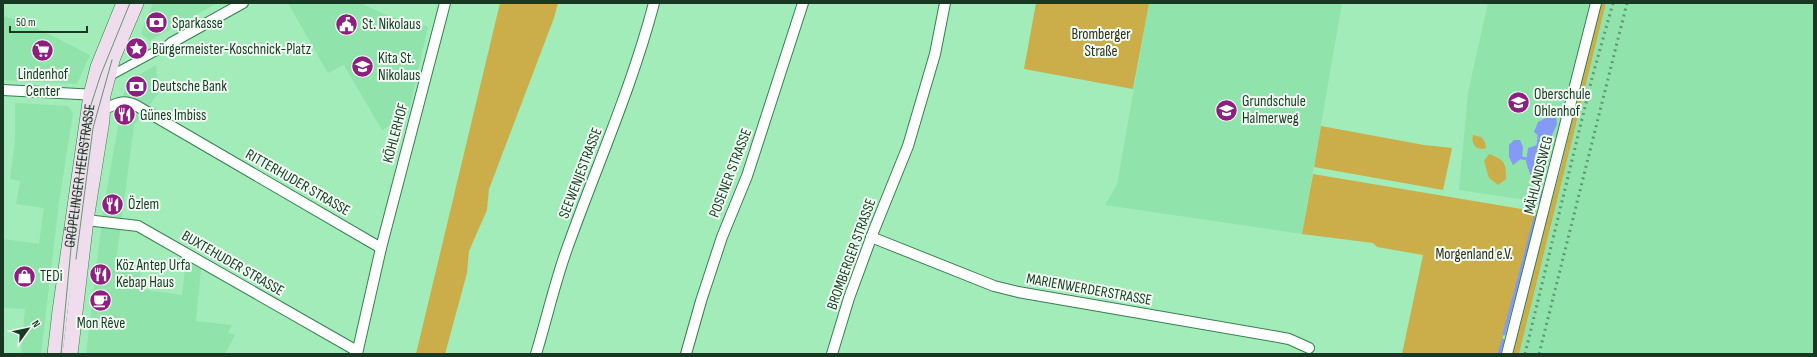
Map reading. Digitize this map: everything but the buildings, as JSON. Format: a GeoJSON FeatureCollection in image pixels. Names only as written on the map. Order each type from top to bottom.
{"type":"FeatureCollection","features":[{"type":"Feature","properties":{"kind":"main road","name":"GRÖPELINGER HEERSTRASSE"},"geometry":{"type":"LineString","coordinates":[[70,354],[99,100],[98,67],[124,3]]}},
{"type":"Feature","properties":{"kind":"main road","name":"GRÖPELINGER HEERSTRASSE"},"geometry":{"type":"LineString","coordinates":[[55,354],[65,274],[99,100],[113,57],[136,3]]}},
{"type":"Feature","properties":{"kind":"street"},"geometry":{"type":"LineString","coordinates":[[107,78],[243,3]]}},
{"type":"Feature","properties":{"kind":"street","name":"KÖHLERHOF"},"geometry":{"type":"LineString","coordinates":[[381,248],[444,3]]}},
{"type":"Feature","properties":{"kind":"street","name":"SEEWENJESTRASSE"},"geometry":{"type":"LineString","coordinates":[[536,354],[567,247],[618,117],[654,3]]}},
{"type":"Feature","properties":{"kind":"street","name":"POSENER STRASSE"},"geometry":{"type":"LineString","coordinates":[[686,354],[701,301],[722,237],[747,176],[803,3]]}},
{"type":"Feature","properties":{"kind":"street","name":"BROMBERGER STRASSE"},"geometry":{"type":"LineString","coordinates":[[832,354],[849,298],[871,237],[908,146],[935,54],[945,3]]}},
{"type":"Feature","properties":{"kind":"street","name":"MÄHLANDSWEG"},"geometry":{"type":"LineString","coordinates":[[1507,354],[1596,3]]}},
{"type":"Feature","properties":{"kind":"street"},"geometry":{"type":"LineString","coordinates":[[3,90],[99,100]]}},
{"type":"Feature","properties":{"kind":"street","name":"RITTERHUDER STRASSE"},"geometry":{"type":"LineString","coordinates":[[99,100],[118,103],[126,101],[138,106],[381,248]]}},
{"type":"Feature","properties":{"kind":"street","name":"BUXTEHUDER STRASSE"},"geometry":{"type":"LineString","coordinates":[[86,220],[138,226],[357,353]]}},
{"type":"Feature","properties":{"kind":"street","name":"MARIENWERDERSTRASSE"},"geometry":{"type":"LineString","coordinates":[[871,237],[994,286],[1025,293],[1290,339],[1309,348]]}},
{"type":"Feature","properties":{"kind":"street"},"geometry":{"type":"LineString","coordinates":[[357,353],[381,248]]}},
{"type":"Feature","properties":{"kind":"shaded area"},"geometry":{"type":"Polygon","coordinates":[[[153,3],[217,3],[149,41],[141,33],[153,3]]]}},
{"type":"Feature","properties":{"kind":"shaded area"},"geometry":{"type":"Polygon","coordinates":[[[288,3],[360,3],[389,16],[428,27],[408,115],[382,130],[344,65],[328,73],[288,3]]]}},
{"type":"Feature","properties":{"kind":"shaded area","name":"Grundschule Halmerweg"},"geometry":{"type":"Polygon","coordinates":[[[1149,3],[1342,3],[1302,234],[1105,205],[1117,185],[1149,3]]]}},
{"type":"Feature","properties":{"kind":"shaded area","name":"Oberschule Ohlenhof"},"geometry":{"type":"Polygon","coordinates":[[[1488,3],[1592,3],[1566,113],[1549,163],[1539,202],[1459,190],[1468,93],[1488,3]]]}},
{"type":"Feature","properties":{"kind":"shaded area"},"geometry":{"type":"Polygon","coordinates":[[[1606,3],[1814,3],[1814,354],[1519,354],[1606,3]]]}},
{"type":"Feature","properties":{"kind":"shaded area","name":"Lindenhof Center"},"geometry":{"type":"Polygon","coordinates":[[[3,16],[25,22],[90,55],[77,84],[3,80],[3,16]]]}},
{"type":"Feature","properties":{"kind":"shaded area"},"geometry":{"type":"Polygon","coordinates":[[[156,65],[157,77],[164,86],[134,125],[116,262],[141,265],[139,289],[182,295],[186,262],[201,269],[196,321],[232,325],[228,333],[235,335],[225,354],[86,354],[103,212],[126,82],[156,65]]]}},
{"type":"Feature","properties":{"kind":"shaded area"},"geometry":{"type":"Polygon","coordinates":[[[15,103],[68,106],[73,113],[59,202],[41,354],[21,354],[25,309],[3,308],[3,239],[39,244],[44,208],[16,204],[20,181],[10,179],[15,140],[15,103]]]}},
{"type":"Feature","properties":{"kind":"green space"},"geometry":{"type":"Polygon","coordinates":[[[500,3],[558,3],[554,18],[489,189],[487,210],[469,251],[467,273],[445,354],[416,354],[500,3]]]}},
{"type":"Feature","properties":{"kind":"green space","name":"Bromberger Straße"},"geometry":{"type":"Polygon","coordinates":[[[1036,3],[1149,3],[1133,89],[1024,69],[1036,3]]]}},
{"type":"Feature","properties":{"kind":"green space"},"geometry":{"type":"Polygon","coordinates":[[[1600,3],[1606,3],[1519,354],[1511,354],[1561,167],[1600,3]]]}},
{"type":"Feature","properties":{"kind":"green space"},"geometry":{"type":"Polygon","coordinates":[[[1321,126],[1424,145],[1452,148],[1443,190],[1314,167],[1321,126]]]}},
{"type":"Feature","properties":{"kind":"green space"},"geometry":{"type":"Polygon","coordinates":[[[1473,135],[1481,137],[1485,142],[1486,148],[1480,149],[1475,146],[1472,138],[1473,135]]]}},
{"type":"Feature","properties":{"kind":"green space"},"geometry":{"type":"Polygon","coordinates":[[[1489,154],[1501,160],[1506,169],[1506,179],[1498,185],[1489,178],[1484,161],[1489,154]]]}},
{"type":"Feature","properties":{"kind":"green space","name":"Morgenland e.V."},"geometry":{"type":"Polygon","coordinates":[[[1313,174],[1539,212],[1498,354],[1402,354],[1423,255],[1377,247],[1373,243],[1302,234],[1313,174]]]}},
{"type":"Feature","properties":{"kind":"water"},"geometry":{"type":"Polygon","coordinates":[[[1546,118],[1556,118],[1557,124],[1551,137],[1541,138],[1534,132],[1538,122],[1546,118]]]}},
{"type":"Feature","properties":{"kind":"water"},"geometry":{"type":"Polygon","coordinates":[[[1514,140],[1520,140],[1523,147],[1522,158],[1513,165],[1509,157],[1509,145],[1514,140]]]}},
{"type":"Feature","properties":{"kind":"water"},"geometry":{"type":"Polygon","coordinates":[[[1537,145],[1541,150],[1535,154],[1534,165],[1538,171],[1537,177],[1530,174],[1526,162],[1528,148],[1537,145]]]}},
{"type":"Feature","properties":{"kind":"waterway"},"geometry":{"type":"LineString","coordinates":[[1538,147],[1539,136]]}},
{"type":"Feature","properties":{"kind":"waterway"},"geometry":{"type":"LineString","coordinates":[[1522,158],[1527,159]]}},
{"type":"Feature","properties":{"kind":"waterway"},"geometry":{"type":"LineString","coordinates":[[1540,201],[1543,191]]}},
{"type":"Feature","properties":{"kind":"waterway"},"geometry":{"type":"LineString","coordinates":[[1504,334],[1535,218]]}},
{"type":"Feature","properties":{"kind":"waterway"},"geometry":{"type":"LineString","coordinates":[[1499,354],[1503,340]]}},
{"type":"Feature","properties":{"kind":"tram line"},"geometry":{"type":"LineString","coordinates":[[61,354],[74,216],[87,117],[101,74],[130,3]]}},
{"type":"Feature","properties":{"kind":"tram line"},"geometry":{"type":"LineString","coordinates":[[76,259],[93,128],[112,60]]}},
{"type":"Feature","properties":{"kind":"railway"},"geometry":{"type":"LineString","coordinates":[[1525,354],[1592,78],[1613,3]]}},
{"type":"Feature","properties":{"kind":"railway"},"geometry":{"type":"LineString","coordinates":[[1539,354],[1627,3]]}},
{"type":"Feature","properties":{"kind":"place","name":"Sparkasse"},"geometry":{"type":"Point","coordinates":[157,23]}},
{"type":"Feature","properties":{"kind":"place","name":"St. Nikolaus"},"geometry":{"type":"Point","coordinates":[346,24]}},
{"type":"Feature","properties":{"kind":"place","name":"Bürgermeister-Koschnick-Platz"},"geometry":{"type":"Point","coordinates":[137,49]}},
{"type":"Feature","properties":{"kind":"place","name":"Lindenhof Center"},"geometry":{"type":"Point","coordinates":[43,51]}},
{"type":"Feature","properties":{"kind":"place","name":"Kita St. Nikolaus"},"geometry":{"type":"Point","coordinates":[363,67]}},
{"type":"Feature","properties":{"kind":"place","name":"Deutsche Bank"},"geometry":{"type":"Point","coordinates":[137,86]}},
{"type":"Feature","properties":{"kind":"place","name":"Oberschule Ohlenhof"},"geometry":{"type":"Point","coordinates":[1518,103]}},
{"type":"Feature","properties":{"kind":"place","name":"Grundschule Halmerweg"},"geometry":{"type":"Point","coordinates":[1227,110]}},
{"type":"Feature","properties":{"kind":"place","name":"Günes Imbiss"},"geometry":{"type":"Point","coordinates":[124,115]}},
{"type":"Feature","properties":{"kind":"place","name":"Özlem"},"geometry":{"type":"Point","coordinates":[112,204]}},
{"type":"Feature","properties":{"kind":"place","name":"Köz Antep Urfa Kebap Haus"},"geometry":{"type":"Point","coordinates":[100,274]}},
{"type":"Feature","properties":{"kind":"place","name":"TEDi"},"geometry":{"type":"Point","coordinates":[24,276]}},
{"type":"Feature","properties":{"kind":"place","name":"Mon Rêve"},"geometry":{"type":"Point","coordinates":[101,300]}}]}
